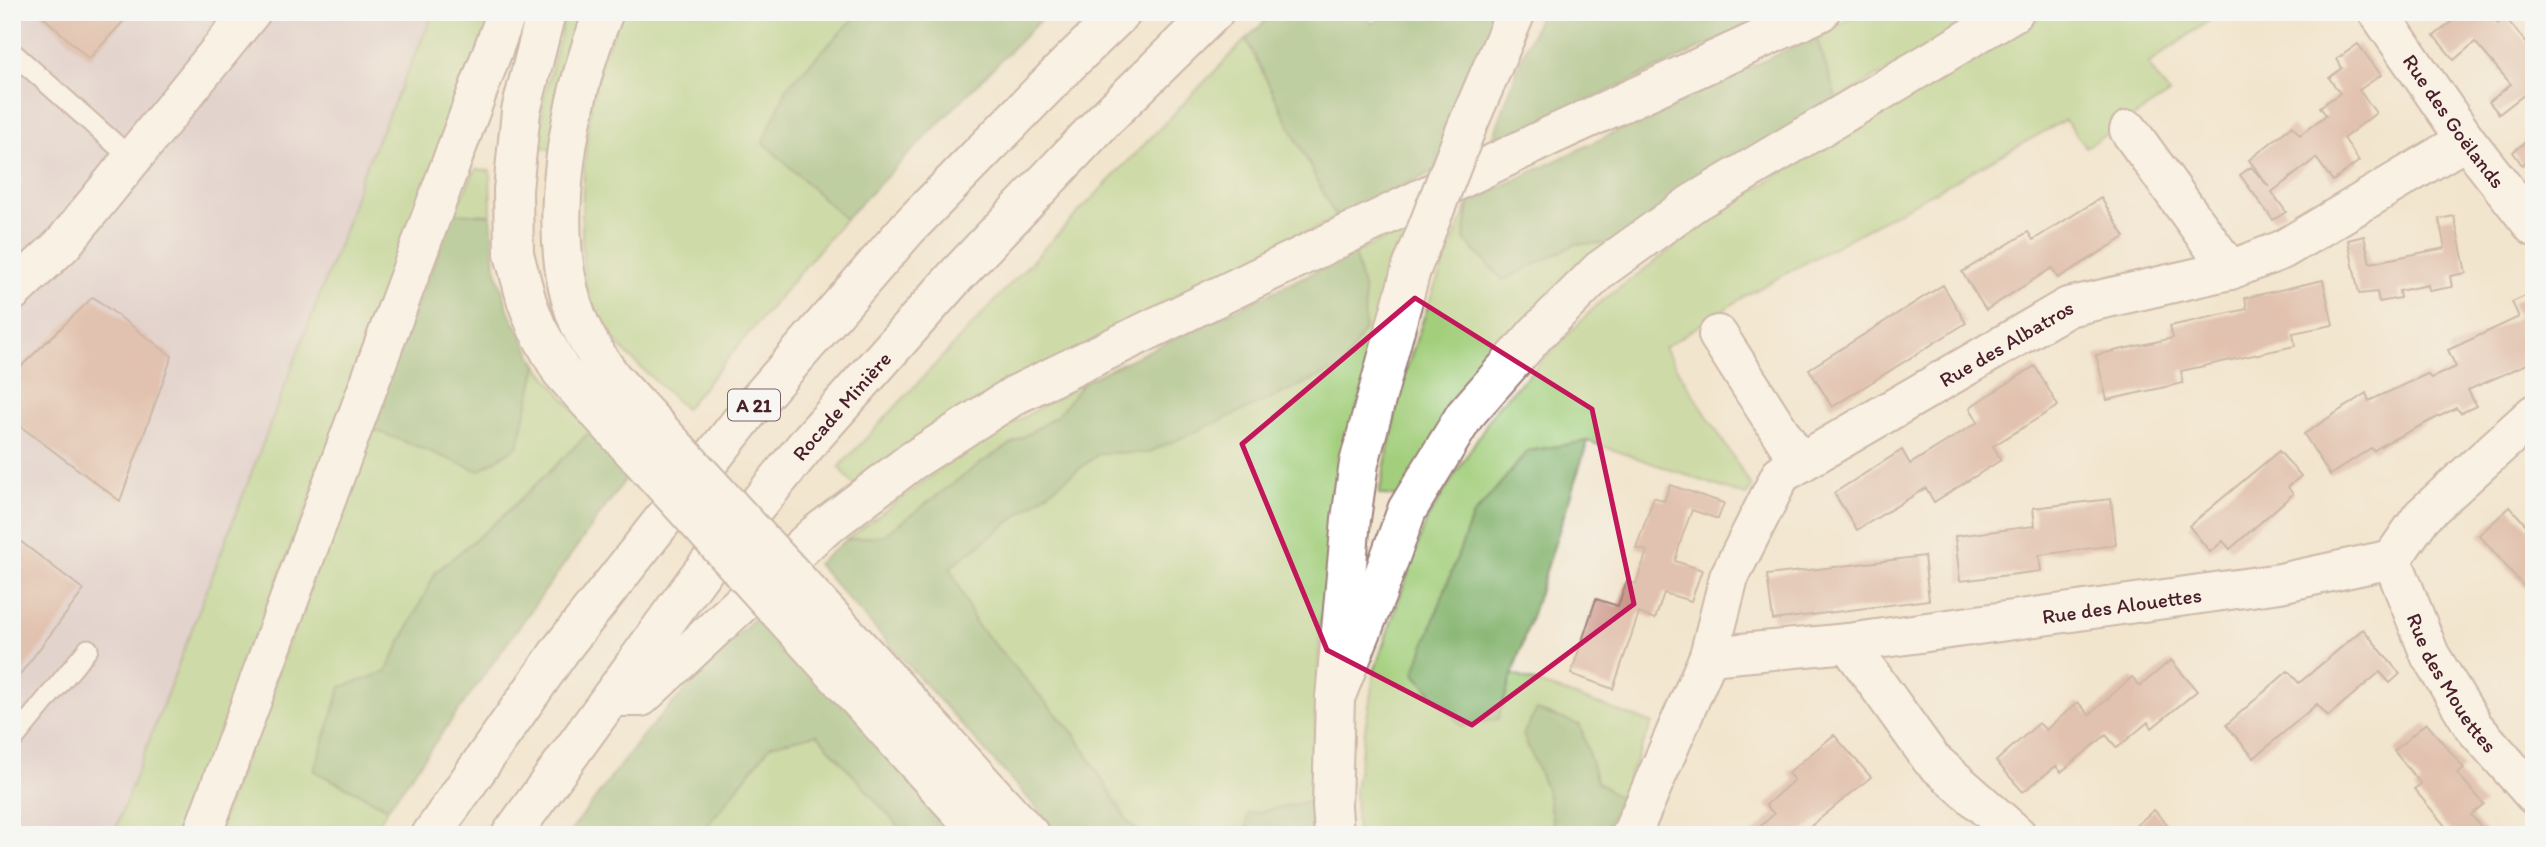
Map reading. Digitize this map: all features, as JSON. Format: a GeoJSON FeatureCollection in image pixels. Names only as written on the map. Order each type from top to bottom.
{"type":"FeatureCollection","features":[{"type":"Feature","properties":{"kind":"main road"},"geometry":{"type":"LineString","coordinates":[[12,292],[62,244],[251,12]]}},
{"type":"Feature","properties":{"kind":"main road"},"geometry":{"type":"LineString","coordinates":[[202,835],[507,12]]}},
{"type":"Feature","properties":{"kind":"main road"},"geometry":{"type":"LineString","coordinates":[[546,12],[521,111],[513,190],[514,254],[537,328],[561,371],[601,390],[854,668],[1030,835]]}},
{"type":"Feature","properties":{"kind":"main road"},"geometry":{"type":"LineString","coordinates":[[601,390],[593,352],[577,318],[564,268],[561,215],[567,152],[578,94],[594,36],[604,12]]}},
{"type":"Feature","properties":{"kind":"main road","name":"A 21"},"geometry":{"type":"LineString","coordinates":[[432,835],[562,648],[749,411],[907,229],[1122,12]]}},
{"type":"Feature","properties":{"kind":"main road","name":"Rocade Minière"},"geometry":{"type":"LineString","coordinates":[[512,835],[699,576],[812,438],[955,277],[1104,120],[1214,12]]}},
{"type":"Feature","properties":{"kind":"main road"},"geometry":{"type":"LineString","coordinates":[[1334,835],[1332,806],[1335,698],[1351,519],[1359,463],[1411,270],[1466,129],[1516,12]]}},
{"type":"Feature","properties":{"kind":"main road"},"geometry":{"type":"LineString","coordinates":[[611,697],[641,698],[815,535],[912,461],[1014,395],[1549,135],[1820,12]]}},
{"type":"Feature","properties":{"kind":"main road"},"geometry":{"type":"LineString","coordinates":[[1335,698],[1407,510],[1465,415],[1537,332],[1600,270],[1693,203],[2014,12]]}},
{"type":"Feature","properties":{"kind":"main road","name":"Rue des Goëlands"},"geometry":{"type":"LineString","coordinates":[[2378,12],[2466,140],[2534,227]]}},
{"type":"Feature","properties":{"kind":"main road"},"geometry":{"type":"LineString","coordinates":[[2129,130],[2230,270]]}},
{"type":"Feature","properties":{"kind":"main road","name":"Rue des Albatros"},"geometry":{"type":"LineString","coordinates":[[1631,835],[1709,656],[1729,577],[1781,474],[2068,307],[2230,270],[2282,250],[2466,140]]}},
{"type":"Feature","properties":{"kind":"main road"},"geometry":{"type":"LineString","coordinates":[[1718,335],[1800,463]]}},
{"type":"Feature","properties":{"kind":"main road"},"geometry":{"type":"LineString","coordinates":[[2392,558],[2422,516],[2534,414]]}},
{"type":"Feature","properties":{"kind":"main road","name":"Rue des Alouettes"},"geometry":{"type":"LineString","coordinates":[[1709,656],[1849,643],[2280,583],[2392,558]]}},
{"type":"Feature","properties":{"kind":"main road","name":"Rue des Mouettes"},"geometry":{"type":"LineString","coordinates":[[2392,558],[2430,655],[2474,727],[2534,795]]}},
{"type":"Feature","properties":{"kind":"main road"},"geometry":{"type":"LineString","coordinates":[[1849,643],[1931,760],[2017,835]]}},
{"type":"Feature","properties":{"kind":"main road"},"geometry":{"type":"LineString","coordinates":[[854,668],[982,835]]}},
{"type":"Feature","properties":{"kind":"lane"},"geometry":{"type":"LineString","coordinates":[[12,52],[132,159]]}},
{"type":"Feature","properties":{"kind":"lane"},"geometry":{"type":"LineString","coordinates":[[12,741],[88,649]]}},
{"type":"Feature","properties":{"kind":"highlighted area"},"geometry":{"type":"Polygon","coordinates":[[[1415,298],[1592,409],[1634,604],[1472,725],[1327,650],[1242,444],[1415,298]]]}},
{"type":"Feature","properties":{"kind":"shaded area"},"geometry":{"type":"Polygon","coordinates":[[[12,12],[434,12],[361,177],[345,229],[113,835],[12,835],[12,12]]]}},
{"type":"Feature","properties":{"kind":"green space"},"geometry":{"type":"Polygon","coordinates":[[[434,12],[497,12],[180,835],[113,835],[345,229],[361,177],[434,12]]]}},
{"type":"Feature","properties":{"kind":"green space"},"geometry":{"type":"Polygon","coordinates":[[[566,12],[585,12],[552,150],[537,146],[545,94],[566,12]]]}},
{"type":"Feature","properties":{"kind":"green space"},"geometry":{"type":"Polygon","coordinates":[[[620,12],[860,12],[788,86],[763,142],[845,219],[685,409],[621,348],[592,306],[587,288],[583,263],[582,202],[590,114],[598,73],[620,12]]]}},
{"type":"Feature","properties":{"kind":"green space"},"geometry":{"type":"Polygon","coordinates":[[[860,12],[1048,12],[845,219],[763,142],[788,86],[860,12]]]}},
{"type":"Feature","properties":{"kind":"green space"},"geometry":{"type":"Polygon","coordinates":[[[1275,12],[1360,12],[1372,23],[1395,12],[1499,12],[1435,171],[1336,218],[1246,39],[1275,12]]]}},
{"type":"Feature","properties":{"kind":"green space"},"geometry":{"type":"Polygon","coordinates":[[[1541,12],[1778,12],[1490,147],[1541,12]]]}},
{"type":"Feature","properties":{"kind":"green space"},"geometry":{"type":"Polygon","coordinates":[[[1864,12],[1985,12],[1837,100],[1816,36],[1864,12]]]}},
{"type":"Feature","properties":{"kind":"green space"},"geometry":{"type":"Polygon","coordinates":[[[2048,12],[2221,12],[2148,64],[2169,94],[2086,147],[2065,120],[1745,296],[1664,348],[1752,487],[1746,496],[1588,441],[1528,451],[1498,719],[1512,674],[1652,723],[1620,798],[1597,782],[1580,725],[1523,734],[1547,791],[1555,835],[1357,835],[1355,790],[1375,669],[1426,521],[1497,407],[1598,304],[1732,204],[1869,118],[2048,12]]]}},
{"type":"Feature","properties":{"kind":"green space"},"geometry":{"type":"Polygon","coordinates":[[[1816,36],[1837,100],[1622,243],[1576,244],[1504,280],[1464,240],[1469,202],[1816,36]]]}},
{"type":"Feature","properties":{"kind":"green space"},"geometry":{"type":"Polygon","coordinates":[[[1246,39],[1336,218],[1053,362],[854,486],[839,467],[1050,242],[1246,39]]]}},
{"type":"Feature","properties":{"kind":"green space"},"geometry":{"type":"Polygon","coordinates":[[[476,169],[490,171],[491,215],[453,213],[476,169]]]}},
{"type":"Feature","properties":{"kind":"green space"},"geometry":{"type":"Polygon","coordinates":[[[1469,202],[1464,240],[1503,280],[1576,244],[1622,243],[1396,497],[1379,494],[1402,382],[1433,291],[1469,202]]]}},
{"type":"Feature","properties":{"kind":"green space"},"geometry":{"type":"Polygon","coordinates":[[[453,213],[491,215],[495,266],[509,312],[537,365],[518,446],[479,471],[369,428],[453,213]]]}},
{"type":"Feature","properties":{"kind":"green space"},"geometry":{"type":"Polygon","coordinates":[[[1413,226],[1342,460],[1320,629],[1312,801],[1249,814],[1246,835],[1143,835],[1128,822],[1075,735],[976,624],[950,567],[1100,453],[1148,453],[1364,291],[1354,253],[1413,226]]]}},
{"type":"Feature","properties":{"kind":"green space"},"geometry":{"type":"Polygon","coordinates":[[[1354,253],[1364,291],[1365,329],[1342,367],[1147,453],[1100,453],[950,567],[976,624],[1075,735],[1128,822],[1143,835],[1061,835],[817,564],[846,540],[884,535],[982,462],[1057,416],[1085,381],[1354,253]]]}},
{"type":"Feature","properties":{"kind":"green space"},"geometry":{"type":"Polygon","coordinates":[[[537,365],[591,431],[501,518],[436,572],[386,672],[314,771],[388,808],[371,835],[216,835],[369,428],[518,446],[537,365]]]}},
{"type":"Feature","properties":{"kind":"green space"},"geometry":{"type":"Polygon","coordinates":[[[1085,381],[1057,416],[982,462],[884,535],[846,540],[961,454],[1085,381]]]}},
{"type":"Feature","properties":{"kind":"green space"},"geometry":{"type":"Polygon","coordinates":[[[591,431],[630,473],[388,808],[314,771],[341,687],[386,672],[436,572],[501,518],[591,431]]]}},
{"type":"Feature","properties":{"kind":"green space"},"geometry":{"type":"Polygon","coordinates":[[[1588,441],[1498,719],[1462,727],[1414,673],[1472,517],[1528,451],[1588,441]]]}},
{"type":"Feature","properties":{"kind":"green space"},"geometry":{"type":"Polygon","coordinates":[[[760,612],[967,835],[906,835],[817,734],[771,745],[700,835],[568,835],[643,735],[760,612]]]}},
{"type":"Feature","properties":{"kind":"green space"},"geometry":{"type":"Polygon","coordinates":[[[1537,710],[1580,725],[1597,782],[1620,798],[1604,835],[1555,835],[1547,791],[1523,734],[1537,710]]]}},
{"type":"Feature","properties":{"kind":"green space"},"geometry":{"type":"Polygon","coordinates":[[[817,734],[906,835],[700,835],[771,745],[817,734]]]}},
{"type":"Feature","properties":{"kind":"green space"},"geometry":{"type":"Polygon","coordinates":[[[1312,801],[1314,835],[1246,835],[1248,814],[1312,801]]]}},
{"type":"Feature","properties":{"kind":"building"},"geometry":{"type":"Polygon","coordinates":[[[38,12],[132,12],[89,59],[38,12]]]}},
{"type":"Feature","properties":{"kind":"building"},"geometry":{"type":"Polygon","coordinates":[[[2451,12],[2488,12],[2498,24],[2506,18],[2534,52],[2534,87],[2499,114],[2489,102],[2511,84],[2475,42],[2454,60],[2434,36],[2456,18],[2451,12]]]}},
{"type":"Feature","properties":{"kind":"building"},"geometry":{"type":"Polygon","coordinates":[[[2358,44],[2381,75],[2359,90],[2376,113],[2344,138],[2359,161],[2333,181],[2316,158],[2272,192],[2286,212],[2273,220],[2240,175],[2251,167],[2269,187],[2249,160],[2292,126],[2300,135],[2326,115],[2320,107],[2340,93],[2329,78],[2342,68],[2337,59],[2358,44]]]}},
{"type":"Feature","properties":{"kind":"building"},"geometry":{"type":"Polygon","coordinates":[[[2534,135],[2534,155],[2522,165],[2513,152],[2534,135]]]}},
{"type":"Feature","properties":{"kind":"building"},"geometry":{"type":"Polygon","coordinates":[[[2101,198],[2125,237],[2058,278],[2052,268],[1986,310],[1962,272],[2028,232],[2033,240],[2101,198]]]}},
{"type":"Feature","properties":{"kind":"building"},"geometry":{"type":"Polygon","coordinates":[[[2454,216],[2466,273],[2450,276],[2452,287],[2429,291],[2428,285],[2399,291],[2400,298],[2379,302],[2377,292],[2359,294],[2348,240],[2364,236],[2370,263],[2445,248],[2439,219],[2454,216]]]}},
{"type":"Feature","properties":{"kind":"building"},"geometry":{"type":"Polygon","coordinates":[[[2323,280],[2333,325],[2293,333],[2295,346],[2181,371],[2183,383],[2107,400],[2096,355],[2173,338],[2170,326],[2247,309],[2245,298],[2323,280]]]}},
{"type":"Feature","properties":{"kind":"building"},"geometry":{"type":"Polygon","coordinates":[[[1943,285],[1966,323],[1832,407],[1809,369],[1943,285]]]}},
{"type":"Feature","properties":{"kind":"building"},"geometry":{"type":"Polygon","coordinates":[[[2534,292],[2534,341],[2530,343],[2534,350],[2534,361],[2468,390],[2476,406],[2461,413],[2456,408],[2373,451],[2371,448],[2330,475],[2304,434],[2366,393],[2369,401],[2427,374],[2431,378],[2456,367],[2448,350],[2519,317],[2512,302],[2534,292]]]}},
{"type":"Feature","properties":{"kind":"building"},"geometry":{"type":"Polygon","coordinates":[[[93,297],[172,356],[120,501],[12,420],[12,375],[93,297]]]}},
{"type":"Feature","properties":{"kind":"building"},"geometry":{"type":"Polygon","coordinates":[[[2035,366],[2058,406],[1993,446],[2001,460],[1934,502],[1926,488],[1857,530],[1834,493],[1902,450],[1910,464],[1978,422],[1970,408],[1973,405],[2035,366]]]}},
{"type":"Feature","properties":{"kind":"building"},"geometry":{"type":"Polygon","coordinates":[[[2279,451],[2301,476],[2288,487],[2293,494],[2230,549],[2223,541],[2210,552],[2189,526],[2279,451]]]}},
{"type":"Feature","properties":{"kind":"building"},"geometry":{"type":"Polygon","coordinates":[[[1670,485],[1724,503],[1718,519],[1692,510],[1682,537],[1675,561],[1702,570],[1691,601],[1664,593],[1655,619],[1639,613],[1613,689],[1571,674],[1596,599],[1618,606],[1627,581],[1636,584],[1647,551],[1636,548],[1654,497],[1664,501],[1670,485]]]}},
{"type":"Feature","properties":{"kind":"building"},"geometry":{"type":"Polygon","coordinates":[[[2111,499],[2116,545],[2039,555],[2041,571],[1960,581],[1955,536],[2035,526],[2033,508],[2111,499]]]}},
{"type":"Feature","properties":{"kind":"building"},"geometry":{"type":"Polygon","coordinates":[[[2510,507],[2534,534],[2534,598],[2479,535],[2510,507]]]}},
{"type":"Feature","properties":{"kind":"building"},"geometry":{"type":"Polygon","coordinates":[[[12,535],[84,590],[12,685],[12,535]]]}},
{"type":"Feature","properties":{"kind":"building"},"geometry":{"type":"Polygon","coordinates":[[[1924,556],[1929,600],[1773,620],[1767,575],[1924,556]]]}},
{"type":"Feature","properties":{"kind":"building"},"geometry":{"type":"Polygon","coordinates":[[[2363,629],[2400,674],[2390,683],[2380,672],[2328,716],[2317,704],[2254,758],[2226,725],[2288,671],[2299,683],[2363,629]]]}},
{"type":"Feature","properties":{"kind":"building"},"geometry":{"type":"Polygon","coordinates":[[[2171,660],[2197,691],[2152,728],[2148,722],[2117,748],[2106,735],[2061,772],[2056,766],[2023,792],[1996,761],[2039,723],[2046,730],[2078,702],[2089,715],[2132,677],[2140,686],[2171,660]]]}},
{"type":"Feature","properties":{"kind":"building"},"geometry":{"type":"Polygon","coordinates":[[[2426,723],[2464,768],[2457,773],[2484,804],[2471,815],[2488,835],[2449,835],[2451,833],[2414,789],[2421,784],[2394,751],[2426,723]]]}},
{"type":"Feature","properties":{"kind":"building"},"geometry":{"type":"Polygon","coordinates":[[[1834,735],[1871,777],[1800,835],[1751,835],[1774,814],[1766,805],[1794,780],[1788,773],[1834,735]]]}},
{"type":"Feature","properties":{"kind":"building"},"geometry":{"type":"Polygon","coordinates":[[[2154,810],[2177,835],[2125,835],[2154,810]]]}}]}
